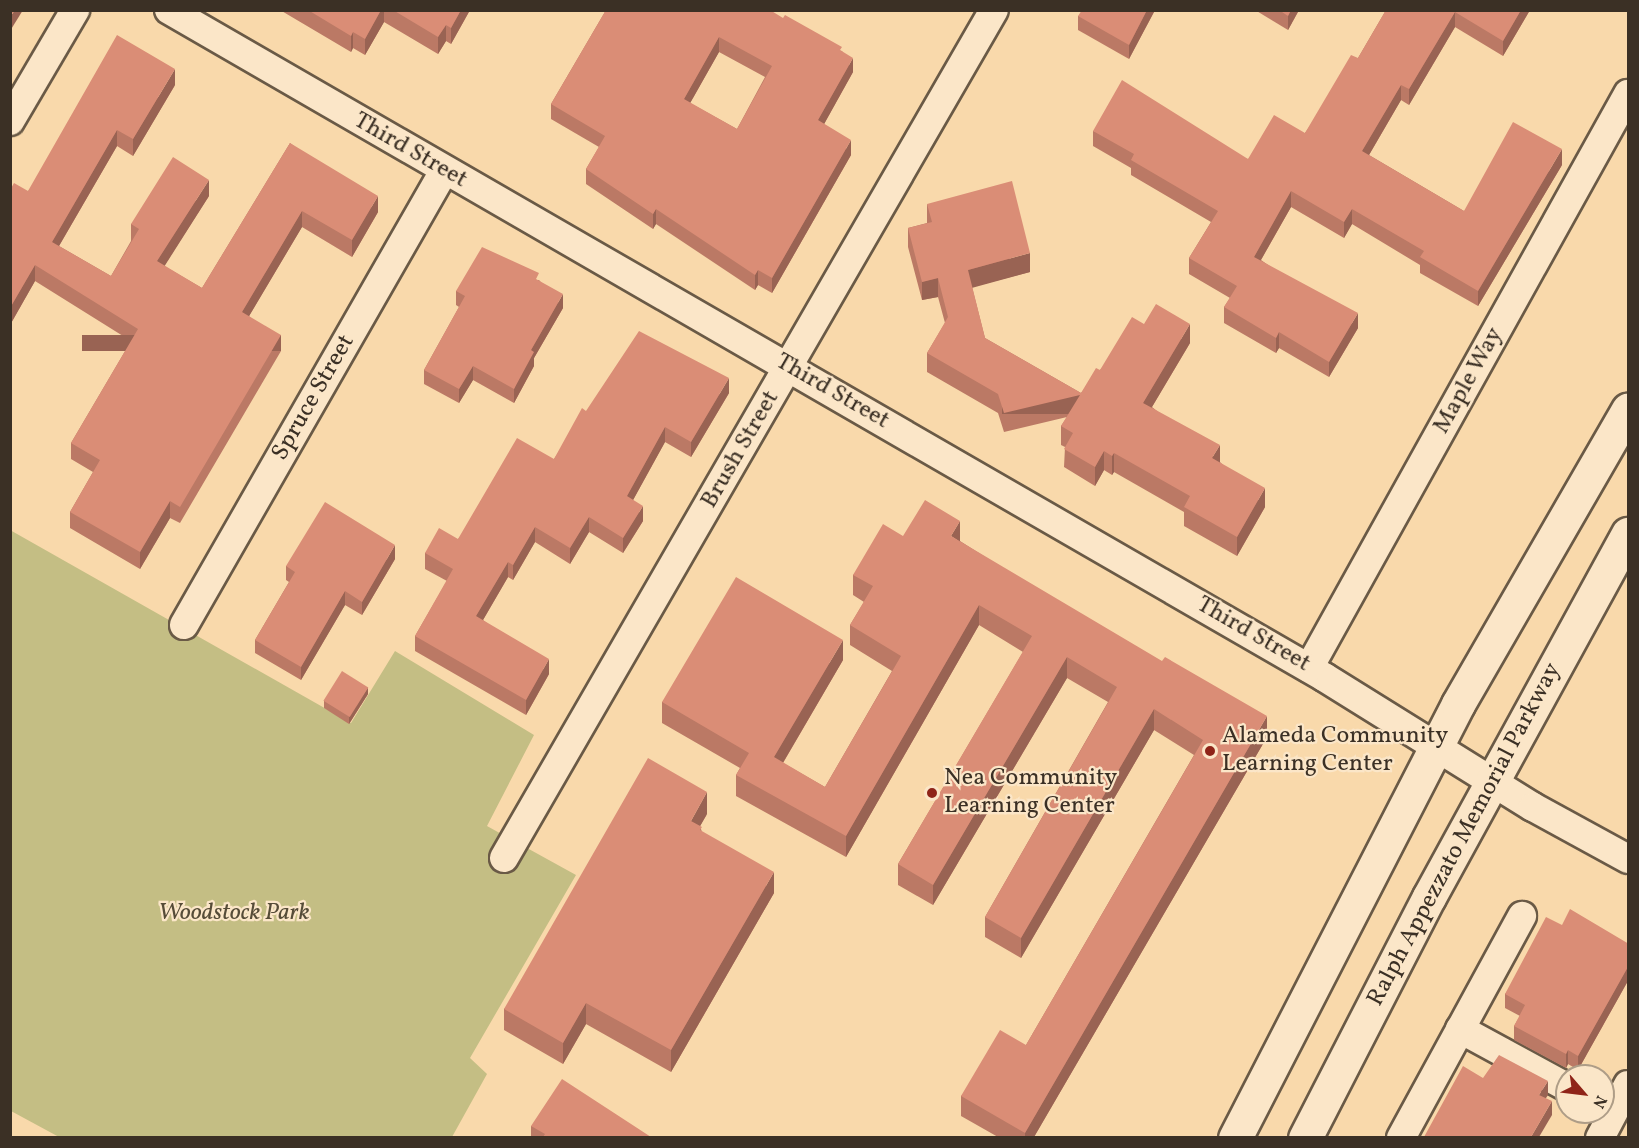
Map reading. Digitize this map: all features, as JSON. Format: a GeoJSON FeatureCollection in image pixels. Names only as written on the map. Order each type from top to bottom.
{"type":"FeatureCollection","features":[{"type":"Feature","properties":{"kind":"street"},"geometry":{"type":"LineString","coordinates":[[10,121],[75,10]]}},
{"type":"Feature","properties":{"kind":"street","name":"Third Street"},"geometry":{"type":"LineString","coordinates":[[169,10],[444,171],[789,367],[1309,668],[1629,859]]}},
{"type":"Feature","properties":{"kind":"street","name":"Brush Street"},"geometry":{"type":"LineString","coordinates":[[504,858],[994,10]]}},
{"type":"Feature","properties":{"kind":"street","name":"Maple Way"},"geometry":{"type":"LineString","coordinates":[[1309,668],[1629,94]]}},
{"type":"Feature","properties":{"kind":"street","name":"Spruce Street"},"geometry":{"type":"LineString","coordinates":[[184,625],[444,171]]}},
{"type":"Feature","properties":{"kind":"street"},"geometry":{"type":"LineString","coordinates":[[1235,1137],[1436,745],[1629,409]]}},
{"type":"Feature","properties":{"kind":"street","name":"Ralph Appezzato Memorial Parkway"},"geometry":{"type":"LineString","coordinates":[[1305,1137],[1492,779],[1629,534]]}},
{"type":"Feature","properties":{"kind":"street"},"geometry":{"type":"LineString","coordinates":[[1401,1137],[1522,916]]}},
{"type":"Feature","properties":{"kind":"street"},"geometry":{"type":"LineString","coordinates":[[1460,1029],[1555,1080]]}},
{"type":"Feature","properties":{"kind":"street"},"geometry":{"type":"LineString","coordinates":[[1600,1137],[1619,1099]]}},
{"type":"Feature","properties":{"kind":"green space","name":"Woodstock Park"},"geometry":{"type":"Polygon","coordinates":[[[10,530],[351,723],[395,651],[534,735],[487,826],[576,875],[470,1058],[487,1074],[452,1137],[59,1137],[11,1111],[10,530]]]}},
{"type":"Feature","properties":{"kind":"building"},"geometry":{"type":"Polygon","coordinates":[[[308,10],[381,10],[365,39],[353,32],[351,36],[308,10]]]}},
{"type":"Feature","properties":{"kind":"building"},"geometry":{"type":"Polygon","coordinates":[[[393,10],[461,10],[451,28],[446,25],[438,37],[393,10]]]}},
{"type":"Feature","properties":{"kind":"building"},"geometry":{"type":"Polygon","coordinates":[[[606,10],[770,10],[783,18],[785,15],[842,47],[840,50],[853,58],[818,120],[851,140],[772,278],[758,270],[755,275],[656,209],[653,214],[586,169],[605,136],[551,104],[606,10]],[[719,37],[684,99],[737,129],[772,66],[719,37]]]}},
{"type":"Feature","properties":{"kind":"building"},"geometry":{"type":"Polygon","coordinates":[[[1082,10],[1147,10],[1129,45],[1078,16],[1082,10]]]}},
{"type":"Feature","properties":{"kind":"building"},"geometry":{"type":"Polygon","coordinates":[[[1279,10],[1291,10],[1288,16],[1279,10]]]}},
{"type":"Feature","properties":{"kind":"building"},"geometry":{"type":"Polygon","coordinates":[[[1386,10],[1521,10],[1503,41],[1455,12],[1409,89],[1401,85],[1362,151],[1464,211],[1513,122],[1562,149],[1478,291],[1420,257],[1424,251],[1352,209],[1344,222],[1291,191],[1254,257],[1358,313],[1329,362],[1279,332],[1276,338],[1224,307],[1237,286],[1189,258],[1218,211],[1131,160],[1134,154],[1093,131],[1122,80],[1248,159],[1274,115],[1305,133],[1351,55],[1358,58],[1386,10]]]}},
{"type":"Feature","properties":{"kind":"building"},"geometry":{"type":"Polygon","coordinates":[[[117,35],[175,69],[133,139],[117,130],[52,242],[111,276],[139,229],[131,224],[173,157],[209,180],[157,261],[202,288],[290,143],[378,196],[352,240],[302,211],[242,312],[281,335],[180,507],[170,501],[140,552],[70,512],[100,460],[71,443],[138,329],[35,265],[10,308],[10,190],[14,183],[28,191],[117,35]]]}},
{"type":"Feature","properties":{"kind":"building"},"geometry":{"type":"Polygon","coordinates":[[[1012,181],[1030,253],[968,270],[985,338],[1081,393],[1096,368],[1100,370],[1132,317],[1144,324],[1156,304],[1190,324],[1143,403],[1220,445],[1212,458],[1265,488],[1237,537],[1184,507],[1190,496],[1114,453],[1112,456],[1104,451],[1095,467],[1064,449],[1073,433],[1061,426],[1080,395],[1004,413],[998,394],[927,353],[948,317],[938,278],[922,282],[908,228],[932,222],[927,204],[1012,181]]]}},
{"type":"Feature","properties":{"kind":"building"},"geometry":{"type":"Polygon","coordinates":[[[482,247],[539,273],[536,279],[563,294],[531,350],[534,352],[514,389],[473,366],[459,389],[424,370],[465,296],[456,291],[482,247]]]}},
{"type":"Feature","properties":{"kind":"building"},"geometry":{"type":"Polygon","coordinates":[[[639,331],[729,378],[691,442],[665,427],[627,496],[643,506],[623,538],[589,517],[570,548],[535,527],[513,565],[508,562],[476,616],[549,659],[526,700],[415,636],[453,569],[425,553],[439,528],[458,539],[517,438],[554,459],[582,408],[586,411],[639,331]]]}},
{"type":"Feature","properties":{"kind":"building"},"geometry":{"type":"Polygon","coordinates":[[[925,500],[960,521],[951,536],[1162,661],[1165,657],[1267,716],[1025,1133],[961,1096],[1000,1030],[1026,1045],[1203,740],[1154,709],[1021,938],[985,917],[1117,687],[1067,657],[933,885],[898,864],[1032,636],[979,605],[846,836],[736,775],[749,753],[662,702],[736,577],[843,640],[774,757],[825,787],[901,656],[850,625],[873,586],[853,575],[883,524],[903,536],[925,500]]]}},
{"type":"Feature","properties":{"kind":"building"},"geometry":{"type":"Polygon","coordinates":[[[325,502],[395,545],[362,602],[345,591],[301,667],[255,640],[295,572],[286,566],[325,502]]]}},
{"type":"Feature","properties":{"kind":"building"},"geometry":{"type":"Polygon","coordinates":[[[342,671],[368,687],[350,717],[323,701],[342,671]]]}},
{"type":"Feature","properties":{"kind":"building"},"geometry":{"type":"Polygon","coordinates":[[[648,758],[707,792],[691,821],[702,827],[700,830],[774,872],[671,1050],[586,1003],[563,1043],[504,1009],[648,758]]]}},
{"type":"Feature","properties":{"kind":"building"},"geometry":{"type":"Polygon","coordinates":[[[1570,909],[1629,944],[1629,965],[1578,1056],[1568,1050],[1566,1054],[1514,1026],[1525,1005],[1505,994],[1546,917],[1562,925],[1570,909]]]}},
{"type":"Feature","properties":{"kind":"building"},"geometry":{"type":"Polygon","coordinates":[[[1499,1055],[1548,1081],[1539,1095],[1552,1101],[1531,1137],[1424,1137],[1463,1066],[1483,1078],[1499,1055]]]}},
{"type":"Feature","properties":{"kind":"building"},"geometry":{"type":"Polygon","coordinates":[[[562,1079],[651,1137],[543,1137],[545,1134],[531,1126],[562,1079]]]}},
{"type":"Feature","properties":{"kind":"place","name":"Alameda Community Learning Center"},"geometry":{"type":"Point","coordinates":[1210,751]}},
{"type":"Feature","properties":{"kind":"place","name":"Nea Community Learning Center"},"geometry":{"type":"Point","coordinates":[932,793]}}]}
